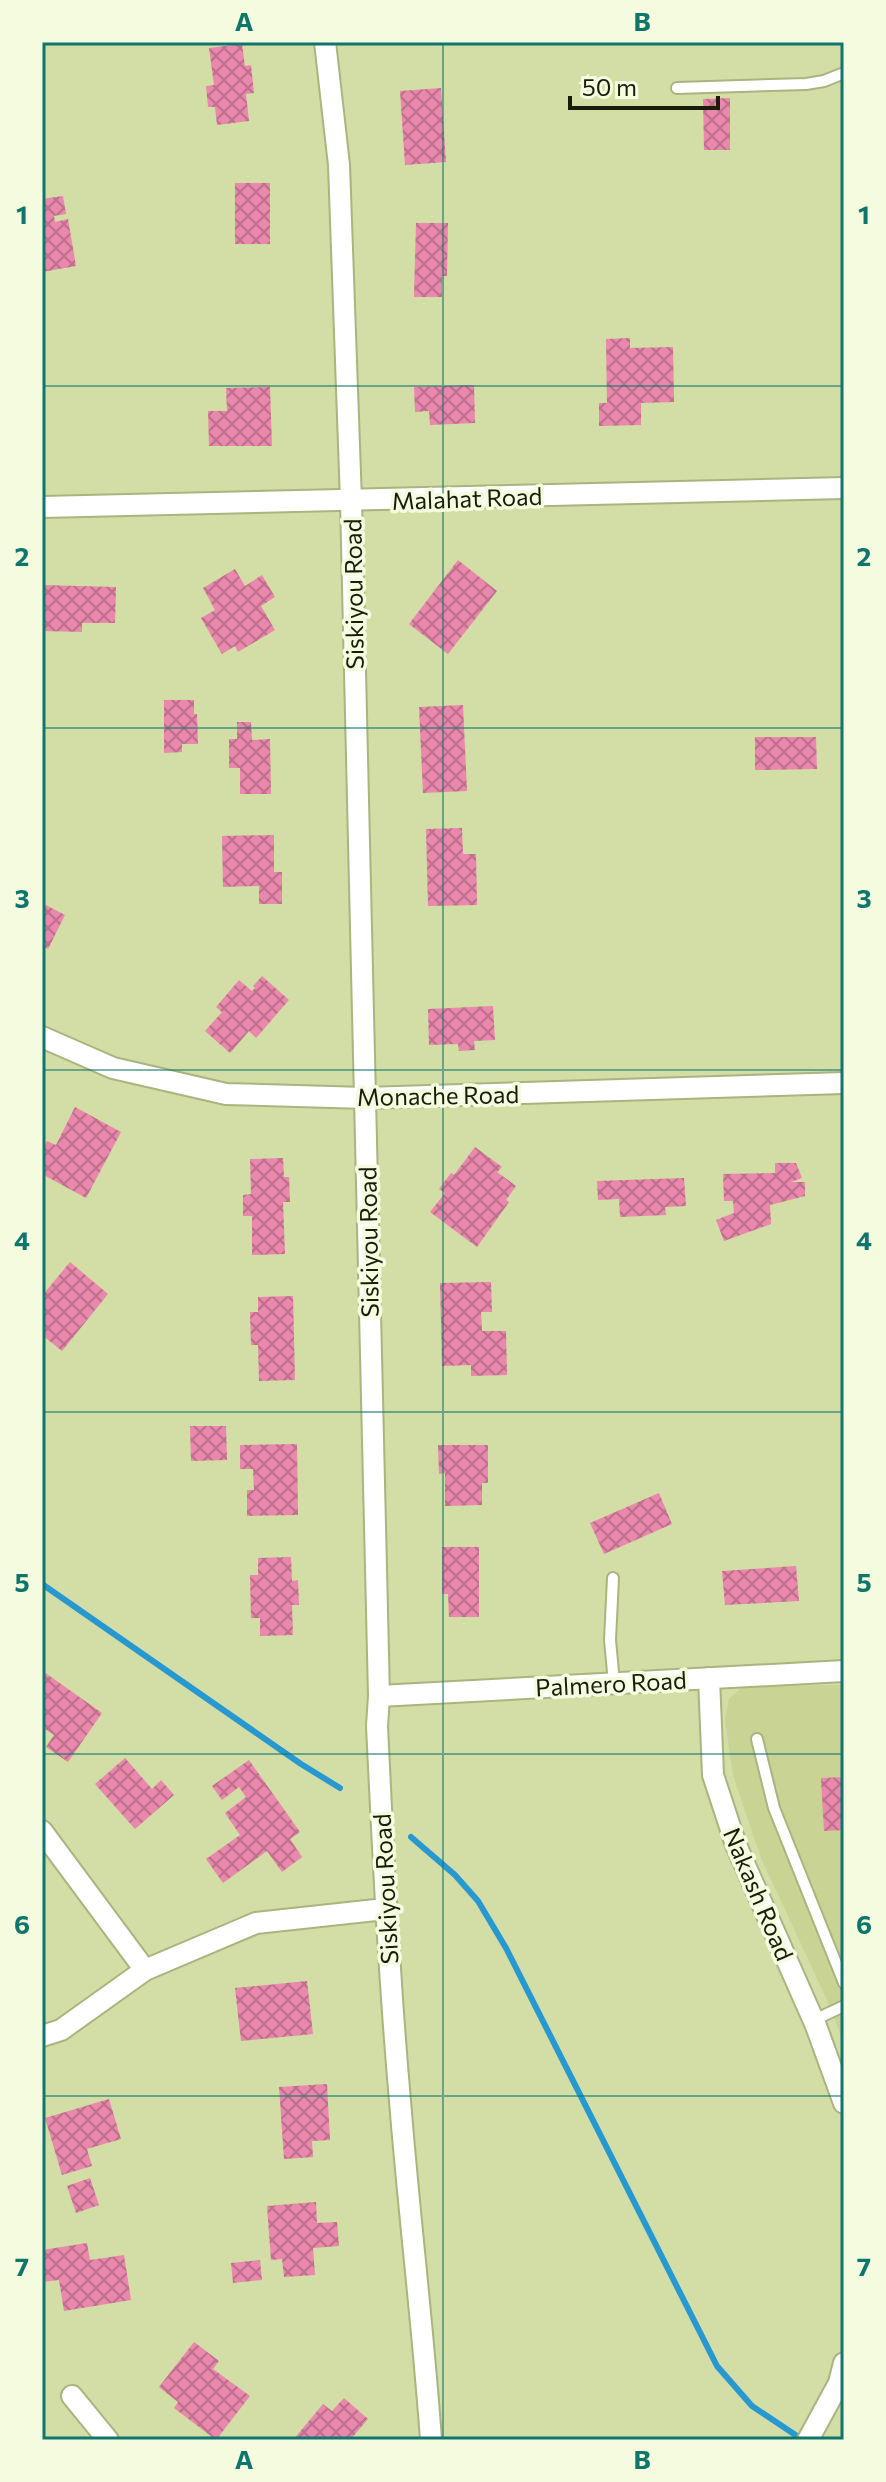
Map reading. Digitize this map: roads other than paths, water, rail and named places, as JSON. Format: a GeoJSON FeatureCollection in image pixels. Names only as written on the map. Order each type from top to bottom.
{"type":"FeatureCollection","features":[{"type":"Feature","properties":{"kind":"street","name":"Siskiyou Road"},"geometry":{"type":"LineString","coordinates":[[325,42],[339,165],[351,501],[379,1696],[377,1726],[385,1909],[431,2440]]}},
{"type":"Feature","properties":{"kind":"street","name":"Malahat Road"},"geometry":{"type":"LineString","coordinates":[[42,507],[844,488]]}},
{"type":"Feature","properties":{"kind":"street","name":"Monache Road"},"geometry":{"type":"LineString","coordinates":[[42,1037],[113,1068],[226,1094],[365,1098],[844,1083]]}},
{"type":"Feature","properties":{"kind":"street","name":"Palmero Road"},"geometry":{"type":"LineString","coordinates":[[379,1696],[844,1671]]}},
{"type":"Feature","properties":{"kind":"street","name":"Nakash Road"},"geometry":{"type":"LineString","coordinates":[[709,1678],[713,1775],[736,1845],[814,2020],[844,2103]]}},
{"type":"Feature","properties":{"kind":"street"},"geometry":{"type":"LineString","coordinates":[[42,1831],[145,1970]]}},
{"type":"Feature","properties":{"kind":"street"},"geometry":{"type":"LineString","coordinates":[[42,2036],[61,2030],[145,1970],[256,1923],[385,1909]]}},
{"type":"Feature","properties":{"kind":"street"},"geometry":{"type":"LineString","coordinates":[[808,2440],[839,2383],[844,2363]]}},
{"type":"Feature","properties":{"kind":"street"},"geometry":{"type":"LineString","coordinates":[[72,2396],[108,2440]]}},
{"type":"Feature","properties":{"kind":"lane"},"geometry":{"type":"LineString","coordinates":[[677,88],[806,84],[844,73]]}},
{"type":"Feature","properties":{"kind":"lane"},"geometry":{"type":"LineString","coordinates":[[613,1578],[610,1640],[614,1683]]}},
{"type":"Feature","properties":{"kind":"lane"},"geometry":{"type":"LineString","coordinates":[[757,1739],[774,1808],[844,1983]]}},
{"type":"Feature","properties":{"kind":"lane"},"geometry":{"type":"LineString","coordinates":[[814,2020],[844,2006]]}},
{"type":"Feature","properties":{"kind":"waterway"},"geometry":{"type":"LineString","coordinates":[[42,1584],[340,1788]]}},
{"type":"Feature","properties":{"kind":"waterway"},"geometry":{"type":"LineString","coordinates":[[411,1837],[455,1875],[478,1901],[506,1948],[717,2366],[752,2406],[803,2440]]}}]}
